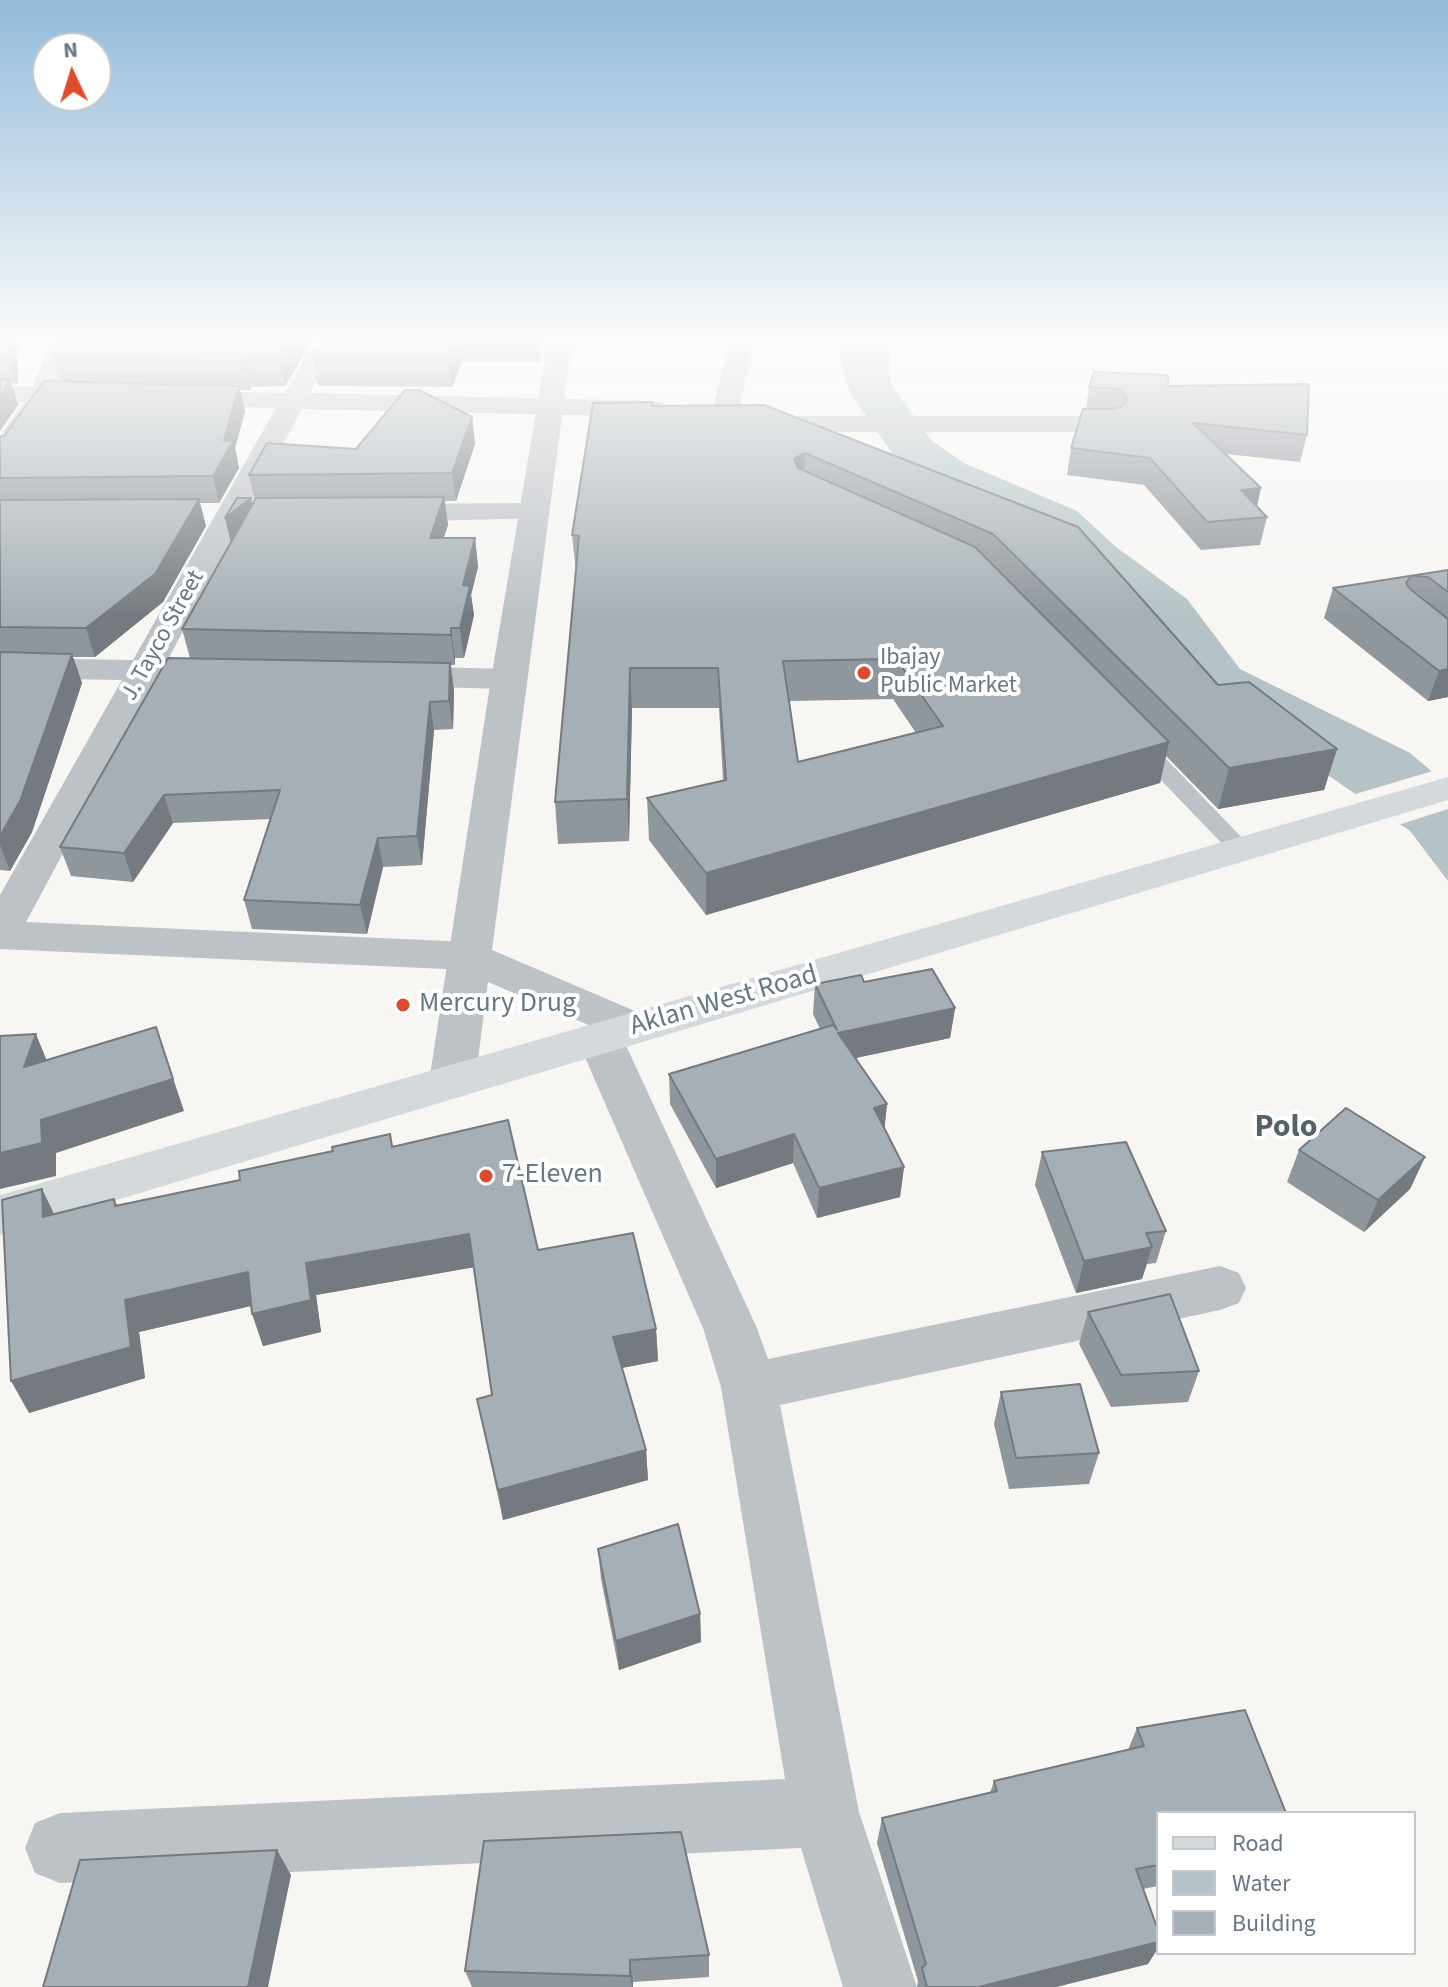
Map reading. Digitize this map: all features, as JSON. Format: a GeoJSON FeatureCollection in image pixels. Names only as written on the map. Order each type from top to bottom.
{"type":"FeatureCollection","features":[{"type":"Feature","properties":{"kind":"main road","name":"Aklan West Road"},"geometry":{"type":"LineString","coordinates":[[0,1215],[1448,788]]}},
{"type":"Feature","properties":{"kind":"street"},"geometry":{"type":"LineString","coordinates":[[0,455],[16,433]]}},
{"type":"Feature","properties":{"kind":"street","name":"J. Tayco Street"},"geometry":{"type":"LineString","coordinates":[[0,934],[276,433]]}},
{"type":"Feature","properties":{"kind":"street"},"geometry":{"type":"LineString","coordinates":[[452,1082],[508,679],[547,433]]}},
{"type":"Feature","properties":{"kind":"street"},"geometry":{"type":"LineString","coordinates":[[358,514],[533,512]]}},
{"type":"Feature","properties":{"kind":"street"},"geometry":{"type":"LineString","coordinates":[[0,668],[207,672]]}},
{"type":"Feature","properties":{"kind":"street"},"geometry":{"type":"LineString","coordinates":[[366,676],[508,679]]}},
{"type":"Feature","properties":{"kind":"street"},"geometry":{"type":"LineString","coordinates":[[0,934],[468,956],[617,1033],[730,1328],[749,1387],[825,1812],[880,1987]]}},
{"type":"Feature","properties":{"kind":"street"},"geometry":{"type":"LineString","coordinates":[[749,1387],[1220,1288]]}},
{"type":"Feature","properties":{"kind":"street"},"geometry":{"type":"LineString","coordinates":[[60,1848],[825,1812]]}},
{"type":"Feature","properties":{"kind":"lane"},"geometry":{"type":"LineString","coordinates":[[1121,725],[1241,850]]}},
{"type":"Feature","properties":{"kind":"water"},"geometry":{"type":"Polygon","coordinates":[[[878,433],[926,433],[931,440],[964,463],[1077,511],[1116,547],[1187,599],[1240,669],[1410,753],[1448,785],[1448,881],[1410,831],[1304,759],[904,470],[878,433]]]}},
{"type":"Feature","properties":{"kind":"pier"},"geometry":{"type":"Polygon","coordinates":[[[1436,770],[1448,780],[1448,809],[1395,826],[1352,795],[1436,770]]]}},
{"type":"Feature","properties":{"kind":"building"},"geometry":{"type":"Polygon","coordinates":[[[6,433],[226,433],[224,441],[233,441],[213,476],[0,478],[0,437],[6,433]]]}},
{"type":"Feature","properties":{"kind":"building"},"geometry":{"type":"Polygon","coordinates":[[[370,433],[466,433],[452,473],[249,475],[267,443],[356,449],[370,433]]]}},
{"type":"Feature","properties":{"kind":"building"},"geometry":{"type":"Polygon","coordinates":[[[588,433],[835,433],[1078,527],[1218,685],[1249,682],[1337,749],[1229,768],[993,534],[805,453],[794,459],[798,468],[975,547],[1169,742],[706,873],[647,798],[726,780],[718,668],[630,668],[627,799],[555,802],[579,536],[572,535],[588,433]],[[896,659],[783,661],[798,762],[943,726],[896,659]]]}},
{"type":"Feature","properties":{"kind":"building"},"geometry":{"type":"Polygon","coordinates":[[[1076,433],[1203,433],[1261,488],[1241,490],[1267,517],[1207,522],[1150,458],[1071,448],[1076,433]]]}},
{"type":"Feature","properties":{"kind":"building"},"geometry":{"type":"Polygon","coordinates":[[[444,497],[430,538],[475,538],[463,585],[470,586],[460,628],[451,628],[451,635],[182,629],[256,498],[444,497]]]}},
{"type":"Feature","properties":{"kind":"building"},"geometry":{"type":"Polygon","coordinates":[[[237,498],[251,498],[225,518],[237,498]]]}},
{"type":"Feature","properties":{"kind":"building"},"geometry":{"type":"Polygon","coordinates":[[[199,499],[155,574],[86,628],[0,627],[0,500],[199,499]]]}},
{"type":"Feature","properties":{"kind":"building"},"geometry":{"type":"Polygon","coordinates":[[[1448,570],[1448,592],[1428,577],[1411,576],[1406,583],[1448,619],[1448,669],[1439,671],[1333,588],[1448,570]]]}},
{"type":"Feature","properties":{"kind":"building"},"geometry":{"type":"Polygon","coordinates":[[[0,652],[72,654],[20,801],[0,836],[0,652]]]}},
{"type":"Feature","properties":{"kind":"building"},"geometry":{"type":"Polygon","coordinates":[[[168,658],[450,663],[449,701],[430,702],[417,836],[378,838],[360,905],[244,900],[280,790],[164,795],[124,853],[60,847],[168,658]]]}},
{"type":"Feature","properties":{"kind":"building"},"geometry":{"type":"Polygon","coordinates":[[[932,969],[955,1008],[838,1033],[887,1104],[874,1108],[904,1167],[819,1188],[794,1134],[716,1159],[669,1074],[833,1025],[837,1030],[815,984],[861,975],[864,982],[932,969]]]}},
{"type":"Feature","properties":{"kind":"building"},"geometry":{"type":"Polygon","coordinates":[[[156,1027],[173,1079],[41,1120],[42,1143],[0,1153],[0,1036],[36,1034],[24,1067],[156,1027]]]}},
{"type":"Feature","properties":{"kind":"building"},"geometry":{"type":"Polygon","coordinates":[[[1346,1108],[1425,1157],[1378,1200],[1299,1150],[1346,1108]]]}},
{"type":"Feature","properties":{"kind":"building"},"geometry":{"type":"Polygon","coordinates":[[[508,1120],[538,1250],[633,1233],[656,1329],[613,1337],[646,1450],[498,1490],[477,1399],[492,1395],[469,1234],[306,1263],[311,1300],[252,1314],[248,1272],[125,1300],[131,1347],[11,1381],[2,1200],[42,1189],[43,1217],[114,1199],[115,1206],[240,1180],[239,1171],[333,1151],[332,1147],[390,1134],[392,1147],[508,1120]]]}},
{"type":"Feature","properties":{"kind":"building"},"geometry":{"type":"Polygon","coordinates":[[[1126,1142],[1166,1231],[1146,1233],[1152,1247],[1084,1261],[1042,1152],[1126,1142]]]}},
{"type":"Feature","properties":{"kind":"building"},"geometry":{"type":"Polygon","coordinates":[[[1170,1294],[1199,1371],[1121,1375],[1088,1312],[1170,1294]]]}},
{"type":"Feature","properties":{"kind":"building"},"geometry":{"type":"Polygon","coordinates":[[[1080,1384],[1099,1453],[1016,1458],[1001,1392],[1080,1384]]]}},
{"type":"Feature","properties":{"kind":"building"},"geometry":{"type":"Polygon","coordinates":[[[678,1524],[700,1614],[616,1641],[598,1549],[678,1524]]]}},
{"type":"Feature","properties":{"kind":"building"},"geometry":{"type":"Polygon","coordinates":[[[1245,1710],[1285,1811],[1156,1811],[1156,1865],[1136,1869],[1156,1924],[1156,1943],[979,1987],[927,1987],[922,1968],[926,1964],[882,1818],[997,1791],[994,1781],[1144,1746],[1137,1728],[1245,1710]]]}},
{"type":"Feature","properties":{"kind":"building"},"geometry":{"type":"Polygon","coordinates":[[[681,1832],[709,1955],[630,1960],[630,1976],[465,1971],[484,1841],[681,1832]]]}},
{"type":"Feature","properties":{"kind":"building"},"geometry":{"type":"Polygon","coordinates":[[[277,1850],[248,1987],[43,1987],[80,1860],[277,1850]]]}},
{"type":"Feature","properties":{"kind":"place","name":"Ibajay Public Market"},"geometry":{"type":"Point","coordinates":[864,673]}},
{"type":"Feature","properties":{"kind":"place","name":"Mercury Drug"},"geometry":{"type":"Point","coordinates":[403,1005]}},
{"type":"Feature","properties":{"kind":"place","name":"7-Eleven"},"geometry":{"type":"Point","coordinates":[486,1176]}},
{"type":"Feature","properties":{"kind":"district","name":"Polo"},"geometry":{"type":"Point","coordinates":[1286,1129]}}]}
